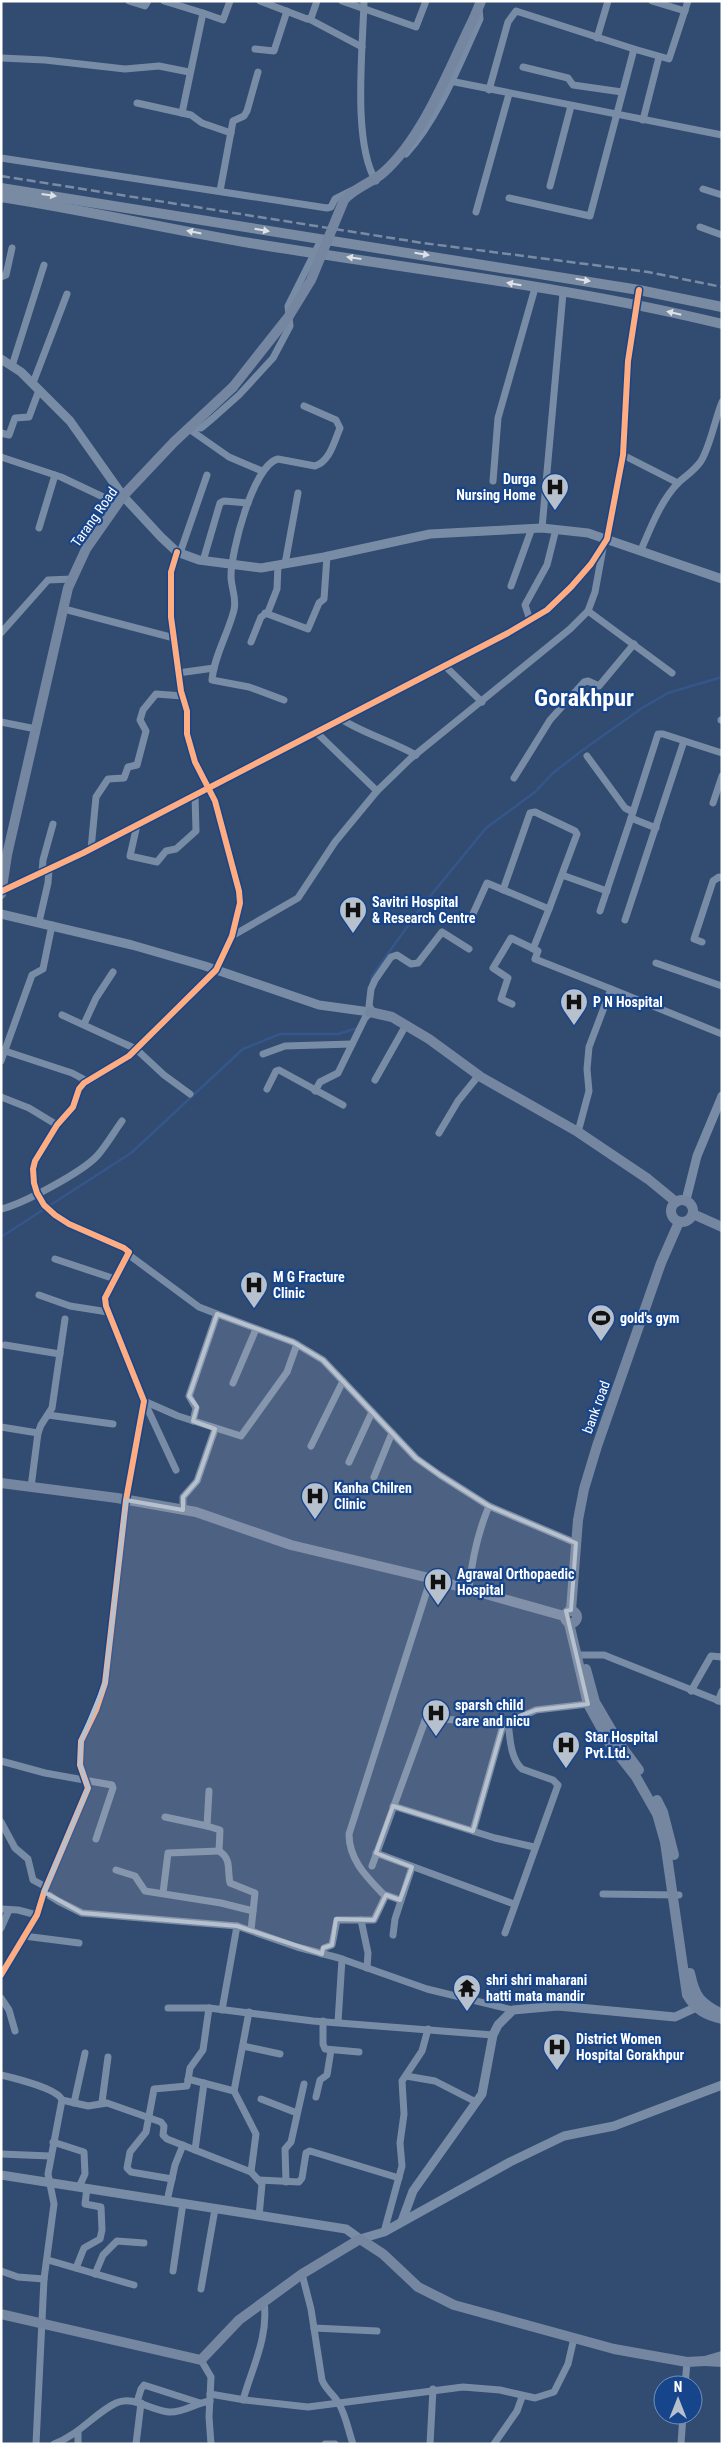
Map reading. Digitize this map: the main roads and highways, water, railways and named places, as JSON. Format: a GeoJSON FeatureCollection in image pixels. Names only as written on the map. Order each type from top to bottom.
{"type":"FeatureCollection","features":[{"type":"Feature","properties":{"kind":"main road","name":"Tarang Road"},"geometry":{"type":"LineString","coordinates":[[2,893],[7,855],[64,609],[72,579],[86,548],[120,500],[250,368],[290,316],[315,272],[344,200],[351,192],[384,172],[411,140],[420,126],[480,4]]}},
{"type":"Feature","properties":{"kind":"main road"},"geometry":{"type":"LineString","coordinates":[[1,188],[639,290],[722,307]]}},
{"type":"Feature","properties":{"kind":"main road"},"geometry":{"type":"LineString","coordinates":[[1,197],[77,209],[249,243],[637,305],[722,324]]}},
{"type":"Feature","properties":{"kind":"main road"},"geometry":{"type":"LineString","coordinates":[[370,1012],[392,1017],[406,1025],[479,1075],[578,1132],[681,1201],[693,1207],[693,1214],[689,1220],[679,1222],[673,1218],[671,1211],[681,1201]]}},
{"type":"Feature","properties":{"kind":"main road"},"geometry":{"type":"LineString","coordinates":[[693,1214],[722,1226]]}},
{"type":"Feature","properties":{"kind":"main road","name":"bank road"},"geometry":{"type":"LineString","coordinates":[[579,1654],[570,1618],[576,1543],[584,1489],[597,1446],[661,1263],[679,1222]]}},
{"type":"Feature","properties":{"kind":"main road"},"geometry":{"type":"LineString","coordinates":[[1,1483],[126,1500],[196,1512],[291,1546],[431,1578],[570,1618]]}},
{"type":"Feature","properties":{"kind":"main road"},"geometry":{"type":"LineString","coordinates":[[579,1654],[588,1704],[610,1744],[636,1777],[657,1814],[677,1895]]}},
{"type":"Feature","properties":{"kind":"main road"},"geometry":{"type":"LineString","coordinates":[[579,1654],[595,1702],[619,1743],[643,1775],[664,1812],[672,1841],[687,1995],[706,2015],[722,2019]]}},
{"type":"Feature","properties":{"kind":"main road"},"geometry":{"type":"LineString","coordinates":[[699,2006],[722,2014]]}},
{"type":"Feature","properties":{"kind":"main road"},"geometry":{"type":"LineString","coordinates":[[1,2314],[201,2360],[239,2320],[302,2274],[360,2239],[383,2254],[418,2287],[454,2305],[614,2349],[687,2362],[722,2362]]}},
{"type":"Feature","properties":{"kind":"main road"},"geometry":{"type":"LineString","coordinates":[[705,2361],[722,2356]]}},
{"type":"Feature","properties":{"kind":"waterway"},"geometry":{"type":"LineString","coordinates":[[371,982],[372,976],[422,906],[486,828],[535,792],[553,773],[580,752],[642,708],[668,693],[722,677]]}},
{"type":"Feature","properties":{"kind":"waterway"},"geometry":{"type":"LineString","coordinates":[[1,1237],[131,1153],[243,1049],[280,1034],[338,1034],[358,1028]]}},
{"type":"Feature","properties":{"kind":"railway"},"geometry":{"type":"LineString","coordinates":[[1,176],[423,243],[648,272],[722,287]]}},
{"type":"Feature","properties":{"kind":"place","name":"Durga Nursing Home"},"geometry":{"type":"Point","coordinates":[555,511]}},
{"type":"Feature","properties":{"kind":"place","name":"Savitri Hospital & Research Centre"},"geometry":{"type":"Point","coordinates":[353,934]}},
{"type":"Feature","properties":{"kind":"place","name":"P N Hospital"},"geometry":{"type":"Point","coordinates":[574,1026]}},
{"type":"Feature","properties":{"kind":"place","name":"M G Fracture Clinic"},"geometry":{"type":"Point","coordinates":[254,1309]}},
{"type":"Feature","properties":{"kind":"place","name":"gold's gym"},"geometry":{"type":"Point","coordinates":[601,1342]}},
{"type":"Feature","properties":{"kind":"place","name":"Kanha Chilren Clinic"},"geometry":{"type":"Point","coordinates":[315,1520]}},
{"type":"Feature","properties":{"kind":"place","name":"Agrawal Orthopaedic Hospital"},"geometry":{"type":"Point","coordinates":[438,1606]}},
{"type":"Feature","properties":{"kind":"place","name":"sparsh child care and nicu"},"geometry":{"type":"Point","coordinates":[436,1737]}},
{"type":"Feature","properties":{"kind":"place","name":"Star Hospital Pvt.Ltd."},"geometry":{"type":"Point","coordinates":[566,1769]}},
{"type":"Feature","properties":{"kind":"place","name":"shri shri maharani hatti mata mandir"},"geometry":{"type":"Point","coordinates":[467,2012]}},
{"type":"Feature","properties":{"kind":"place","name":"District Women Hospital Gorakhpur"},"geometry":{"type":"Point","coordinates":[557,2071]}},
{"type":"Feature","properties":{"kind":"district","name":"Gorakhpur"},"geometry":{"type":"Point","coordinates":[584,698]}}]}
